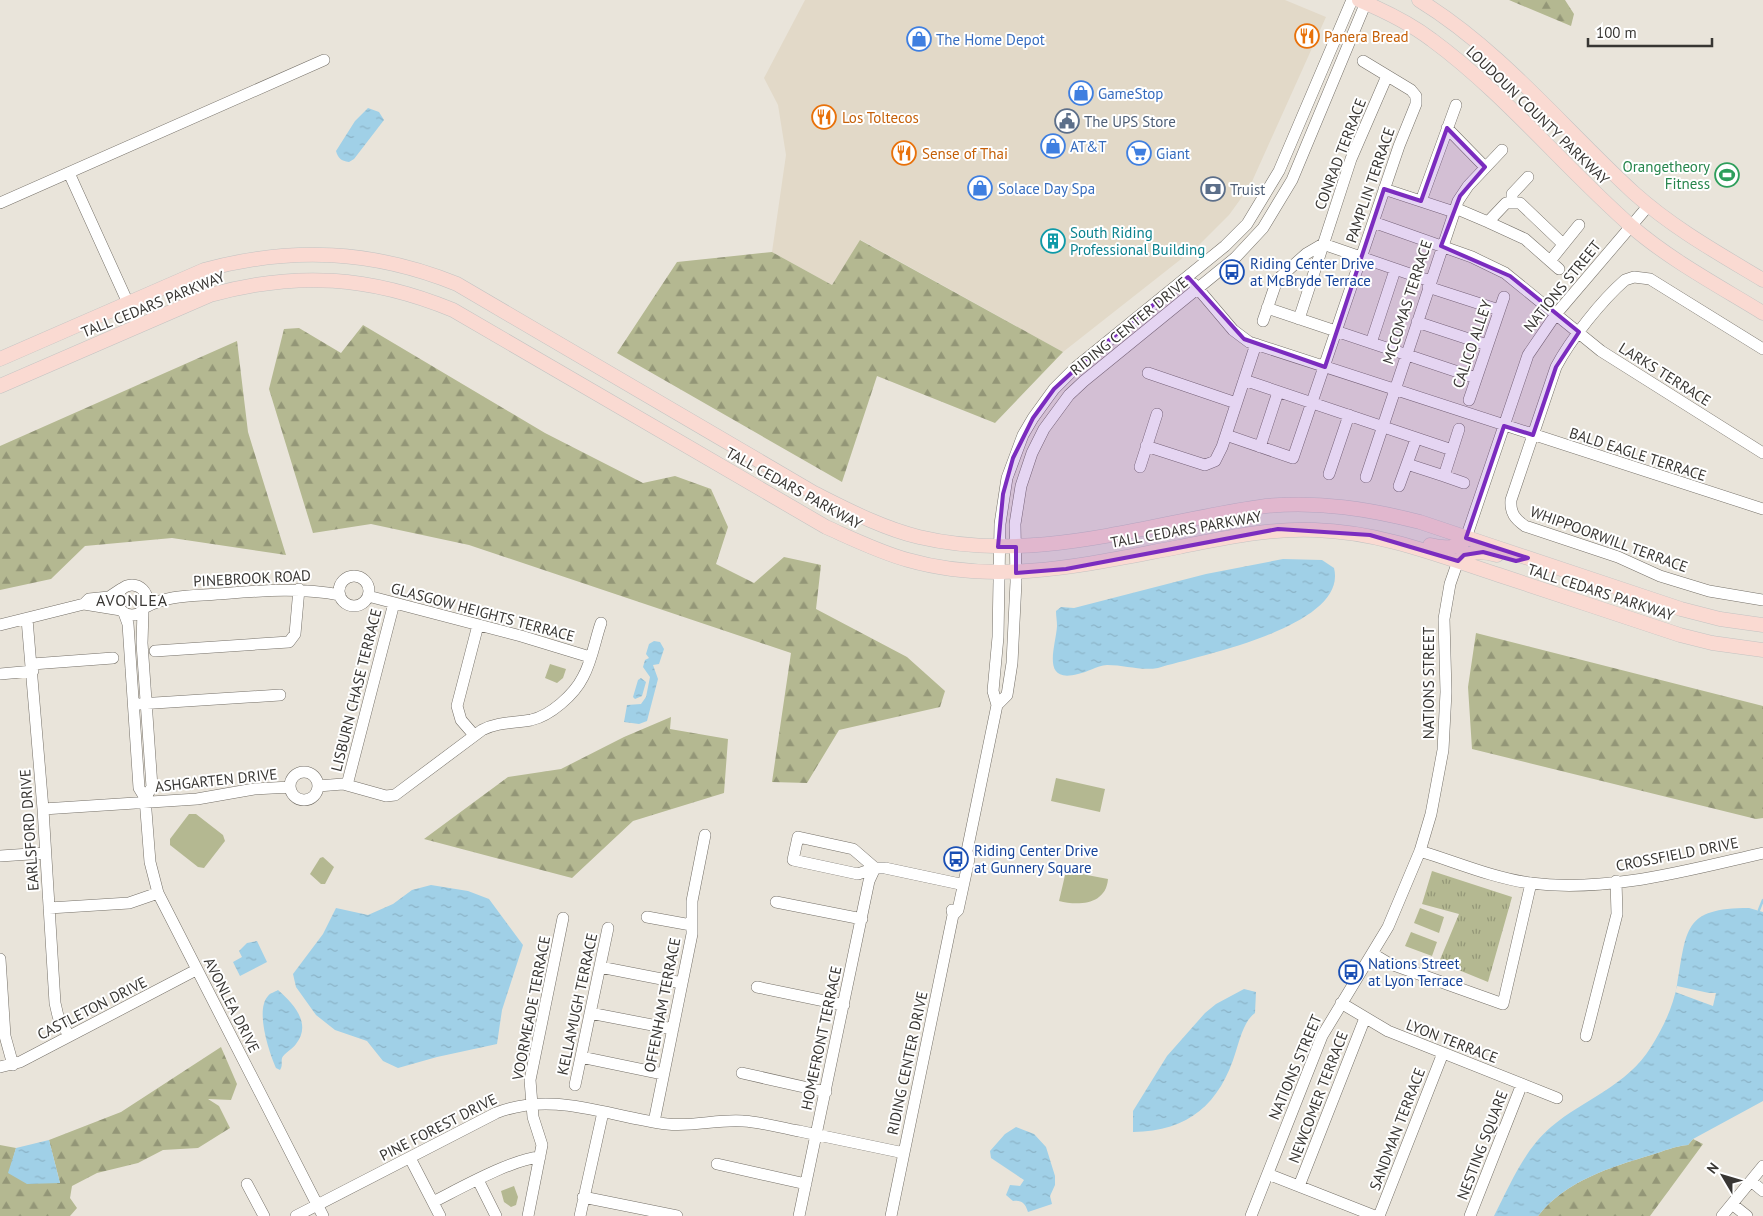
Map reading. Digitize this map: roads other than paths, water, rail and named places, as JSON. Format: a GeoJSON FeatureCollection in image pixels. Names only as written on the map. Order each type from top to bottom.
{"type":"FeatureCollection","features":[{"type":"Feature","properties":{"kind":"main road","name":"LOUDOUN COUNTY PARKWAY"},"geometry":{"type":"LineString","coordinates":[[1419,0],[1440,13],[1492,54],[1649,205],[1677,227],[1763,280]]}},
{"type":"Feature","properties":{"kind":"main road","name":"LOUDOUN COUNTY PARKWAY"},"geometry":{"type":"LineString","coordinates":[[1364,1],[1411,26],[1451,54],[1631,226],[1677,260],[1763,314]]}},
{"type":"Feature","properties":{"kind":"main road","name":"TALL CEDARS PARKWAY"},"geometry":{"type":"LineString","coordinates":[[0,359],[204,270],[255,258],[297,254],[357,256],[407,267],[457,284],[505,310],[778,472],[858,514],[917,537],[980,546],[1053,545],[1206,515],[1291,504],[1340,506],[1387,513],[1704,616],[1763,625]]}},
{"type":"Feature","properties":{"kind":"main road","name":"TALL CEDARS PARKWAY"},"geometry":{"type":"LineString","coordinates":[[0,386],[210,295],[281,280],[342,280],[399,291],[453,310],[826,527],[887,553],[910,560],[955,570],[1016,573],[1066,569],[1278,529],[1346,532],[1391,540],[1680,635],[1712,643],[1763,650]]}},
{"type":"Feature","properties":{"kind":"main road"},"geometry":{"type":"LineString","coordinates":[[1391,540],[1403,536],[1444,547],[1457,546],[1466,538]]}},
{"type":"Feature","properties":{"kind":"main road"},"geometry":{"type":"LineString","coordinates":[[1458,561],[1464,555],[1483,552],[1516,561],[1528,558]]}},
{"type":"Feature","properties":{"kind":"street","name":"RIDING CENTER DRIVE"},"geometry":{"type":"LineString","coordinates":[[953,915],[958,910],[969,859],[967,851],[997,704],[993,691],[998,637],[998,547],[1007,478],[1013,458],[1033,418],[1054,389],[1075,368],[1238,234],[1263,201],[1279,171],[1352,0]]}},
{"type":"Feature","properties":{"kind":"street","name":"RIDING CENTER DRIVE"},"geometry":{"type":"LineString","coordinates":[[997,704],[1007,695],[1010,684],[1016,573],[1015,524],[1021,486],[1034,448],[1056,412],[1084,381],[1249,245],[1263,228],[1285,195],[1364,1]]}},
{"type":"Feature","properties":{"kind":"street"},"geometry":{"type":"LineString","coordinates":[[0,203],[324,60]]}},
{"type":"Feature","properties":{"kind":"street","name":"PAMPLIN TERRACE"},"geometry":{"type":"LineString","coordinates":[[1260,447],[1293,458],[1360,258],[1416,100],[1412,90],[1363,61]]}},
{"type":"Feature","properties":{"kind":"street","name":"CONRAD TERRACE"},"geometry":{"type":"LineString","coordinates":[[1299,319],[1351,159],[1387,76]]}},
{"type":"Feature","properties":{"kind":"street"},"geometry":{"type":"LineString","coordinates":[[1421,201],[1456,105]]}},
{"type":"Feature","properties":{"kind":"street"},"geometry":{"type":"LineString","coordinates":[[1447,128],[1485,167]]}},
{"type":"Feature","properties":{"kind":"street","name":"MCCOMAS TERRACE"},"geometry":{"type":"LineString","coordinates":[[1366,477],[1454,210],[1463,192],[1502,150]]}},
{"type":"Feature","properties":{"kind":"street"},"geometry":{"type":"LineString","coordinates":[[69,173],[138,325]]}},
{"type":"Feature","properties":{"kind":"street"},"geometry":{"type":"LineString","coordinates":[[1512,201],[1512,194],[1528,177]]}},
{"type":"Feature","properties":{"kind":"street"},"geometry":{"type":"LineString","coordinates":[[1384,189],[1488,222],[1525,239],[1555,265],[1563,244],[1579,225]]}},
{"type":"Feature","properties":{"kind":"street"},"geometry":{"type":"LineString","coordinates":[[1488,222],[1506,203],[1512,201],[1520,203],[1563,244]]}},
{"type":"Feature","properties":{"kind":"street","name":"NATIONS STREET"},"geometry":{"type":"LineString","coordinates":[[1466,538],[1524,363],[1556,314],[1649,205]]}},
{"type":"Feature","properties":{"kind":"street","name":"LARKS TERRACE"},"geometry":{"type":"LineString","coordinates":[[1373,222],[1441,246],[1505,273],[1601,351],[1763,454]]}},
{"type":"Feature","properties":{"kind":"street"},"geometry":{"type":"LineString","coordinates":[[1263,321],[1274,287],[1280,276],[1310,251],[1323,244],[1499,310]]}},
{"type":"Feature","properties":{"kind":"street"},"geometry":{"type":"LineString","coordinates":[[1371,343],[1395,270]]}},
{"type":"Feature","properties":{"kind":"street","name":"BALD EAGLE TERRACE"},"geometry":{"type":"LineString","coordinates":[[1188,277],[1233,330],[1244,339],[1256,344],[1763,509]]}},
{"type":"Feature","properties":{"kind":"street","name":"WHIPPOORWILL TERRACE"},"geometry":{"type":"LineString","coordinates":[[1763,349],[1684,299],[1642,277],[1629,278],[1564,351],[1556,367],[1511,500],[1513,515],[1520,523],[1531,529],[1618,557],[1660,576],[1709,591],[1763,600]]}},
{"type":"Feature","properties":{"kind":"street","name":"CALICO ALLEY"},"geometry":{"type":"LineString","coordinates":[[1469,400],[1504,297]]}},
{"type":"Feature","properties":{"kind":"street"},"geometry":{"type":"LineString","coordinates":[[1267,308],[1476,378]]}},
{"type":"Feature","properties":{"kind":"street"},"geometry":{"type":"LineString","coordinates":[[1417,322],[1487,345]]}},
{"type":"Feature","properties":{"kind":"street"},"geometry":{"type":"LineString","coordinates":[[1146,446],[1208,465],[1218,456],[1256,344]]}},
{"type":"Feature","properties":{"kind":"street"},"geometry":{"type":"LineString","coordinates":[[1148,373],[1236,403]]}},
{"type":"Feature","properties":{"kind":"street"},"geometry":{"type":"LineString","coordinates":[[1244,380],[1452,450]]}},
{"type":"Feature","properties":{"kind":"street"},"geometry":{"type":"LineString","coordinates":[[1226,435],[1260,447],[1278,392]]}},
{"type":"Feature","properties":{"kind":"street"},"geometry":{"type":"LineString","coordinates":[[1140,467],[1157,414]]}},
{"type":"Feature","properties":{"kind":"street"},"geometry":{"type":"LineString","coordinates":[[1329,474],[1349,415]]}},
{"type":"Feature","properties":{"kind":"street"},"geometry":{"type":"LineString","coordinates":[[1444,476],[1459,429]]}},
{"type":"Feature","properties":{"kind":"street"},"geometry":{"type":"LineString","coordinates":[[1399,486],[1416,438]]}},
{"type":"Feature","properties":{"kind":"street"},"geometry":{"type":"LineString","coordinates":[[1407,464],[1464,483]]}},
{"type":"Feature","properties":{"kind":"street","name":"NATIONS STREET"},"geometry":{"type":"LineString","coordinates":[[1251,1216],[1322,1036],[1373,954],[1403,895],[1420,851],[1431,814],[1443,750],[1446,692],[1444,619],[1450,584],[1458,561]]}},
{"type":"Feature","properties":{"kind":"street"},"geometry":{"type":"LineString","coordinates":[[355,576],[366,582],[369,590],[368,596],[361,604],[353,606],[345,602],[340,595],[343,582],[355,576]]}},
{"type":"Feature","properties":{"kind":"street"},"geometry":{"type":"LineString","coordinates":[[0,625],[84,604],[134,615],[144,609],[147,598],[143,590],[132,585],[121,589],[109,597],[89,599],[84,604]]}},
{"type":"Feature","properties":{"kind":"street"},"geometry":{"type":"LineString","coordinates":[[121,589],[117,597],[122,612]]}},
{"type":"Feature","properties":{"kind":"street"},"geometry":{"type":"LineString","coordinates":[[155,651],[290,642],[295,634],[299,589]]}},
{"type":"Feature","properties":{"kind":"street","name":"PINEBROOK ROAD"},"geometry":{"type":"LineString","coordinates":[[144,609],[164,598],[299,589],[340,595]]}},
{"type":"Feature","properties":{"kind":"street","name":"PINEBROOK ROAD"},"geometry":{"type":"LineString","coordinates":[[143,590],[152,594],[162,595],[164,598]]}},
{"type":"Feature","properties":{"kind":"street","name":"GLASGOW HEIGHTS TERRACE"},"geometry":{"type":"LineString","coordinates":[[368,596],[590,657]]}},
{"type":"Feature","properties":{"kind":"street","name":"LISBURN CHASE TERRACE"},"geometry":{"type":"LineString","coordinates":[[347,785],[394,603]]}},
{"type":"Feature","properties":{"kind":"street","name":"AVONLEA DRIVE"},"geometry":{"type":"LineString","coordinates":[[144,609],[142,636],[152,787],[146,800],[150,862],[158,893],[323,1216]]}},
{"type":"Feature","properties":{"kind":"street","name":"AVONLEA DRIVE"},"geometry":{"type":"LineString","coordinates":[[122,612],[128,624],[138,788],[146,800]]}},
{"type":"Feature","properties":{"kind":"street","name":"EARLSFORD DRIVE"},"geometry":{"type":"LineString","coordinates":[[27,619],[43,809],[55,1003],[58,1016],[69,1036]]}},
{"type":"Feature","properties":{"kind":"street"},"geometry":{"type":"LineString","coordinates":[[318,786],[347,785],[386,796],[395,795],[474,735],[495,724],[532,720],[545,714],[561,703],[579,684],[601,623]]}},
{"type":"Feature","properties":{"kind":"street"},"geometry":{"type":"LineString","coordinates":[[474,735],[461,720],[457,706],[478,625]]}},
{"type":"Feature","properties":{"kind":"street"},"geometry":{"type":"LineString","coordinates":[[0,674],[113,658]]}},
{"type":"Feature","properties":{"kind":"street"},"geometry":{"type":"LineString","coordinates":[[132,704],[280,695]]}},
{"type":"Feature","properties":{"kind":"street","name":"ASHGARTEN DRIVE"},"geometry":{"type":"LineString","coordinates":[[306,772],[313,775],[318,786],[314,796],[303,800],[296,797],[290,787],[295,776],[306,772]]}},
{"type":"Feature","properties":{"kind":"street","name":"ASHGARTEN DRIVE"},"geometry":{"type":"LineString","coordinates":[[43,809],[290,787]]}},
{"type":"Feature","properties":{"kind":"street","name":"OFFENHAM TERRACE"},"geometry":{"type":"LineString","coordinates":[[654,1122],[692,934],[692,901],[705,835]]}},
{"type":"Feature","properties":{"kind":"street"},"geometry":{"type":"LineString","coordinates":[[875,868],[853,849],[798,837],[793,860],[858,874],[875,868],[885,868],[958,883]]}},
{"type":"Feature","properties":{"kind":"street","name":"RIDING CENTER DRIVE"},"geometry":{"type":"LineString","coordinates":[[891,1216],[953,915],[951,908],[958,883],[962,857],[967,851]]}},
{"type":"Feature","properties":{"kind":"street","name":"CROSSFIELD DRIVE"},"geometry":{"type":"LineString","coordinates":[[1420,851],[1499,876],[1531,883],[1573,885],[1616,882],[1664,875],[1763,853]]}},
{"type":"Feature","properties":{"kind":"street"},"geometry":{"type":"LineString","coordinates":[[0,856],[46,853]]}},
{"type":"Feature","properties":{"kind":"street","name":"HOMEFRONT TERRACE"},"geometry":{"type":"LineString","coordinates":[[799,1216],[869,881],[875,868]]}},
{"type":"Feature","properties":{"kind":"street"},"geometry":{"type":"LineString","coordinates":[[1586,1036],[1617,914],[1616,882]]}},
{"type":"Feature","properties":{"kind":"street"},"geometry":{"type":"LineString","coordinates":[[1373,954],[1388,963],[1503,1004],[1531,883]]}},
{"type":"Feature","properties":{"kind":"street"},"geometry":{"type":"LineString","coordinates":[[50,908],[129,902],[158,893]]}},
{"type":"Feature","properties":{"kind":"street"},"geometry":{"type":"LineString","coordinates":[[776,902],[862,919]]}},
{"type":"Feature","properties":{"kind":"street"},"geometry":{"type":"LineString","coordinates":[[647,917],[691,925]]}},
{"type":"Feature","properties":{"kind":"street","name":"VOORMEADE TERRACE"},"geometry":{"type":"LineString","coordinates":[[528,1216],[542,1139],[534,1121],[530,1077],[563,918]]}},
{"type":"Feature","properties":{"kind":"street","name":"KELLAMUGH TERRACE"},"geometry":{"type":"LineString","coordinates":[[575,1085],[608,928]]}},
{"type":"Feature","properties":{"kind":"street"},"geometry":{"type":"LineString","coordinates":[[0,960],[5,1036],[13,1065]]}},
{"type":"Feature","properties":{"kind":"street"},"geometry":{"type":"LineString","coordinates":[[600,967],[682,983]]}},
{"type":"Feature","properties":{"kind":"street","name":"CASTLETON DRIVE"},"geometry":{"type":"LineString","coordinates":[[0,1067],[13,1065],[196,970]]}},
{"type":"Feature","properties":{"kind":"street"},"geometry":{"type":"LineString","coordinates":[[757,988],[844,1005]]}},
{"type":"Feature","properties":{"kind":"street","name":"LYON TERRACE"},"geometry":{"type":"LineString","coordinates":[[1341,1003],[1380,1028],[1557,1098]]}},
{"type":"Feature","properties":{"kind":"street"},"geometry":{"type":"LineString","coordinates":[[590,1013],[673,1030]]}},
{"type":"Feature","properties":{"kind":"street","name":"NEWCOMER TERRACE"},"geometry":{"type":"LineString","coordinates":[[1299,1186],[1365,1018]]}},
{"type":"Feature","properties":{"kind":"street","name":"SANDMAN TERRACE"},"geometry":{"type":"LineString","coordinates":[[1379,1216],[1443,1053]]}},
{"type":"Feature","properties":{"kind":"street"},"geometry":{"type":"LineString","coordinates":[[581,1057],[663,1074]]}},
{"type":"Feature","properties":{"kind":"street"},"geometry":{"type":"LineString","coordinates":[[742,1073],[826,1092]]}},
{"type":"Feature","properties":{"kind":"street","name":"NESTING SQUARE"},"geometry":{"type":"LineString","coordinates":[[1470,1216],[1522,1084]]}},
{"type":"Feature","properties":{"kind":"street","name":"PINE FOREST DRIVE"},"geometry":{"type":"LineString","coordinates":[[296,1216],[496,1113],[512,1106],[531,1103],[560,1103],[654,1122],[688,1126],[741,1121],[904,1153]]}},
{"type":"Feature","properties":{"kind":"street"},"geometry":{"type":"LineString","coordinates":[[580,1216],[603,1112]]}},
{"type":"Feature","properties":{"kind":"street"},"geometry":{"type":"LineString","coordinates":[[433,1202],[522,1161],[540,1157]]}},
{"type":"Feature","properties":{"kind":"street"},"geometry":{"type":"LineString","coordinates":[[410,1158],[440,1216]]}},
{"type":"Feature","properties":{"kind":"street"},"geometry":{"type":"LineString","coordinates":[[717,1164],[806,1184]]}},
{"type":"Feature","properties":{"kind":"street"},"geometry":{"type":"LineString","coordinates":[[1722,1216],[1763,1166]]}},
{"type":"Feature","properties":{"kind":"street"},"geometry":{"type":"LineString","coordinates":[[1268,1174],[1375,1216]]}},
{"type":"Feature","properties":{"kind":"street"},"geometry":{"type":"LineString","coordinates":[[478,1180],[496,1216]]}},
{"type":"Feature","properties":{"kind":"street"},"geometry":{"type":"LineString","coordinates":[[1751,1181],[1763,1191]]}},
{"type":"Feature","properties":{"kind":"street"},"geometry":{"type":"LineString","coordinates":[[247,1184],[264,1216]]}},
{"type":"Feature","properties":{"kind":"street"},"geometry":{"type":"LineString","coordinates":[[583,1197],[677,1216]]}},
{"type":"Feature","properties":{"kind":"street"},"geometry":{"type":"LineString","coordinates":[[1732,1204],[1747,1216]]}},
{"type":"Feature","properties":{"kind":"water"},"geometry":{"type":"Polygon","coordinates":[[[368,108],[379,112],[384,120],[354,159],[349,162],[342,160],[336,151],[355,121],[368,108]]]}},
{"type":"Feature","properties":{"kind":"water"},"geometry":{"type":"Polygon","coordinates":[[[1283,559],[1322,560],[1334,568],[1332,589],[1318,607],[1295,622],[1266,636],[1235,647],[1158,668],[1145,669],[1107,665],[1066,676],[1059,674],[1054,668],[1053,653],[1057,626],[1056,611],[1061,607],[1074,608],[1206,574],[1283,559]]]}},
{"type":"Feature","properties":{"kind":"water"},"geometry":{"type":"Polygon","coordinates":[[[654,641],[660,642],[664,649],[659,664],[653,665],[658,679],[647,721],[639,724],[624,722],[627,705],[641,704],[646,697],[650,677],[643,667],[645,660],[649,658],[646,654],[649,644],[654,641]]]}},
{"type":"Feature","properties":{"kind":"water"},"geometry":{"type":"Polygon","coordinates":[[[641,678],[646,682],[642,696],[635,699],[633,697],[638,680],[641,678]]]}},
{"type":"Feature","properties":{"kind":"water"},"geometry":{"type":"Polygon","coordinates":[[[431,885],[468,891],[489,899],[523,945],[502,1010],[497,1044],[437,1057],[398,1068],[383,1061],[367,1041],[335,1030],[316,1015],[296,987],[293,974],[323,934],[336,908],[368,915],[393,904],[412,890],[431,885]]]}},
{"type":"Feature","properties":{"kind":"water"},"geometry":{"type":"Polygon","coordinates":[[[1749,908],[1763,912],[1763,1101],[1693,1139],[1688,1145],[1605,1170],[1575,1184],[1561,1193],[1538,1216],[1494,1216],[1518,1168],[1541,1136],[1564,1117],[1618,1082],[1630,1072],[1651,1047],[1673,1001],[1683,949],[1692,926],[1700,918],[1711,912],[1749,908]]]}},
{"type":"Feature","properties":{"kind":"water"},"geometry":{"type":"Polygon","coordinates":[[[257,941],[267,962],[240,976],[233,962],[242,957],[239,951],[247,943],[257,941]]]}},
{"type":"Feature","properties":{"kind":"water"},"geometry":{"type":"Polygon","coordinates":[[[1244,989],[1256,992],[1255,1013],[1245,1025],[1229,1070],[1211,1100],[1200,1111],[1186,1120],[1153,1130],[1133,1132],[1133,1111],[1167,1056],[1205,1013],[1216,1004],[1244,989]]]}},
{"type":"Feature","properties":{"kind":"water"},"geometry":{"type":"Polygon","coordinates":[[[278,990],[295,1008],[302,1022],[300,1037],[293,1048],[282,1058],[280,1070],[276,1068],[270,1052],[263,1021],[264,1002],[269,995],[278,990]]]}},
{"type":"Feature","properties":{"kind":"water"},"geometry":{"type":"Polygon","coordinates":[[[1016,1127],[1034,1134],[1046,1147],[1055,1176],[1055,1185],[1050,1196],[1052,1204],[1028,1212],[1023,1203],[1013,1201],[1006,1195],[1010,1185],[1020,1186],[1024,1180],[991,1158],[990,1151],[1005,1134],[1016,1127]]]}},
{"type":"Feature","properties":{"kind":"water"},"geometry":{"type":"Polygon","coordinates":[[[49,1140],[60,1183],[27,1184],[8,1173],[16,1148],[49,1140]]]}},
{"type":"Feature","properties":{"kind":"waterway"},"geometry":{"type":"LineString","coordinates":[[1759,910],[1763,900]]}},
{"type":"Feature","properties":{"kind":"place","name":"Panera Bread"},"geometry":{"type":"Point","coordinates":[1307,36]}},
{"type":"Feature","properties":{"kind":"place","name":"The Home Depot"},"geometry":{"type":"Point","coordinates":[919,39]}},
{"type":"Feature","properties":{"kind":"place","name":"GameStop"},"geometry":{"type":"Point","coordinates":[1081,93]}},
{"type":"Feature","properties":{"kind":"place","name":"Los Toltecos"},"geometry":{"type":"Point","coordinates":[824,117]}},
{"type":"Feature","properties":{"kind":"place","name":"The UPS Store"},"geometry":{"type":"Point","coordinates":[1067,121]}},
{"type":"Feature","properties":{"kind":"place","name":"AT&T"},"geometry":{"type":"Point","coordinates":[1053,146]}},
{"type":"Feature","properties":{"kind":"place","name":"Sense of Thai"},"geometry":{"type":"Point","coordinates":[904,153]}},
{"type":"Feature","properties":{"kind":"place","name":"Giant"},"geometry":{"type":"Point","coordinates":[1139,153]}},
{"type":"Feature","properties":{"kind":"place","name":"Orangetheory Fitness"},"geometry":{"type":"Point","coordinates":[1727,175]}},
{"type":"Feature","properties":{"kind":"place","name":"Solace Day Spa"},"geometry":{"type":"Point","coordinates":[980,188]}},
{"type":"Feature","properties":{"kind":"place","name":"Truist"},"geometry":{"type":"Point","coordinates":[1213,189]}},
{"type":"Feature","properties":{"kind":"place","name":"South Riding Professional Building"},"geometry":{"type":"Point","coordinates":[1053,241]}},
{"type":"Feature","properties":{"kind":"place","name":"Riding Center Drive at McBryde Terrace"},"geometry":{"type":"Point","coordinates":[1232,272]}},
{"type":"Feature","properties":{"kind":"place","name":"Riding Center Drive at Gunnery Square"},"geometry":{"type":"Point","coordinates":[956,859]}},
{"type":"Feature","properties":{"kind":"place","name":"Nations Street at Lyon Terrace"},"geometry":{"type":"Point","coordinates":[1351,972]}},
{"type":"Feature","properties":{"kind":"district","name":"AVONLEA"},"geometry":{"type":"Point","coordinates":[132,600]}}]}
